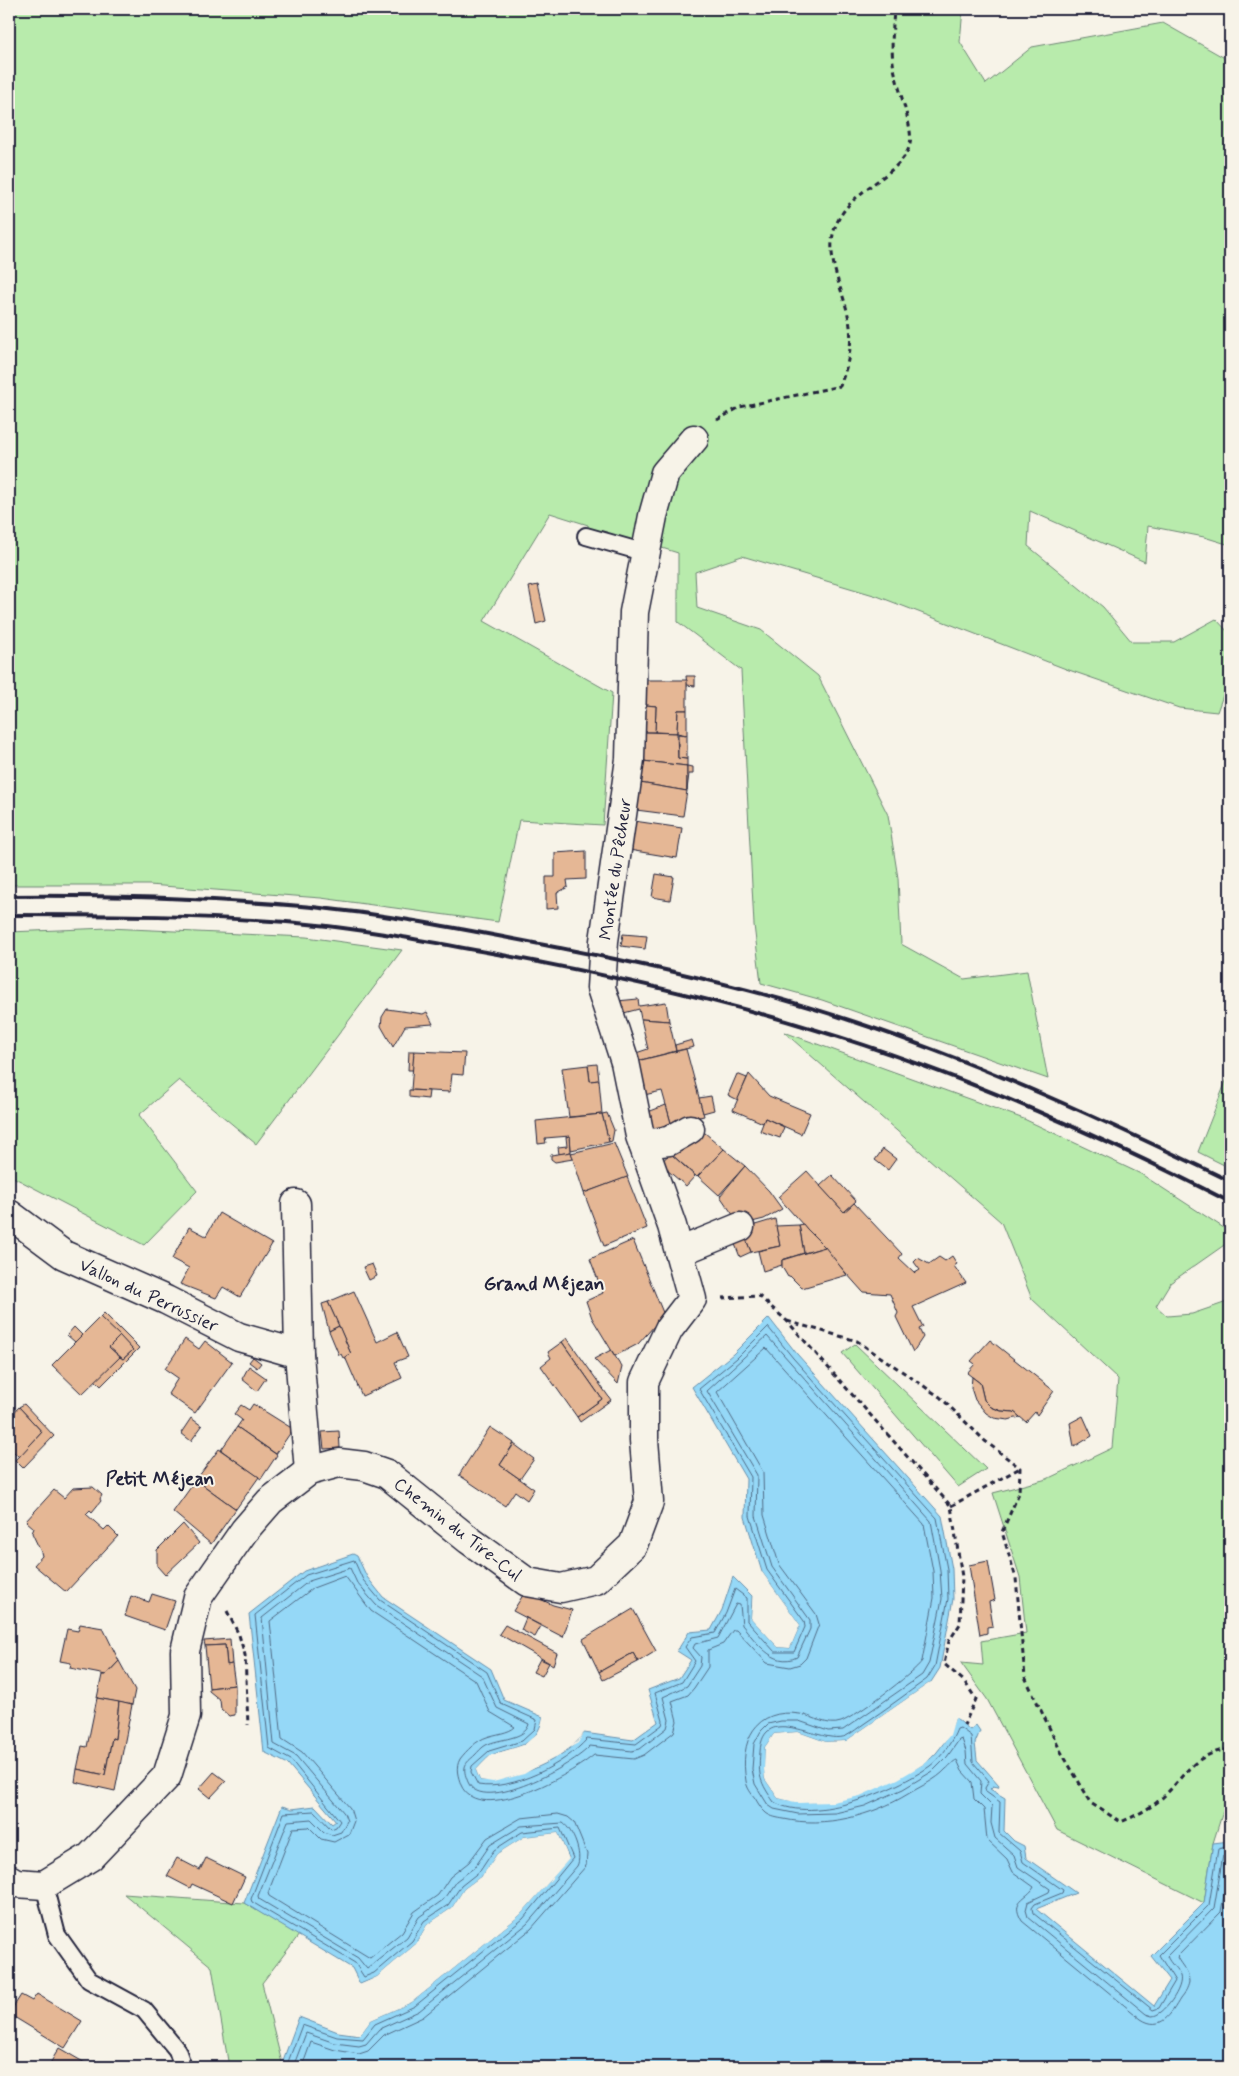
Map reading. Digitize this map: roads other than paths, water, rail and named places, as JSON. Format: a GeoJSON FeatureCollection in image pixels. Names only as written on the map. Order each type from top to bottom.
{"type":"FeatureCollection","features":[{"type":"Feature","properties":{"kind":"street","name":"Montée du Pêcheur"},"geometry":{"type":"LineString","coordinates":[[692,1299],[679,1252],[643,1144],[626,1062],[601,988],[604,941],[630,759],[634,612],[665,473],[694,439]]}},
{"type":"Feature","properties":{"kind":"street"},"geometry":{"type":"LineString","coordinates":[[643,1144],[668,1141],[690,1130]]}},
{"type":"Feature","properties":{"kind":"street"},"geometry":{"type":"LineString","coordinates":[[9,1879],[16,1883],[44,1884],[90,1857],[167,1776],[186,1716],[185,1651],[198,1597],[244,1531],[270,1501],[309,1471],[299,1354],[296,1204]]}},
{"type":"Feature","properties":{"kind":"street","name":"Vallon du Perrussier"},"geometry":{"type":"LineString","coordinates":[[9,1214],[64,1255],[166,1300],[239,1337],[299,1354]]}},
{"type":"Feature","properties":{"kind":"street"},"geometry":{"type":"LineString","coordinates":[[679,1252],[740,1227]]}},
{"type":"Feature","properties":{"kind":"street","name":"Chemin du Tire-Cul"},"geometry":{"type":"LineString","coordinates":[[309,1471],[339,1463],[364,1466],[387,1474],[469,1540],[527,1582],[561,1588],[596,1580],[633,1545],[649,1502],[644,1440],[644,1382],[669,1328],[692,1299]]}},
{"type":"Feature","properties":{"kind":"lane"},"geometry":{"type":"LineString","coordinates":[[586,536],[646,552]]}},
{"type":"Feature","properties":{"kind":"lane"},"geometry":{"type":"LineString","coordinates":[[44,1884],[56,1935],[89,1980],[144,2010],[177,2050],[183,2067]]}},
{"type":"Feature","properties":{"kind":"water"},"geometry":{"type":"Polygon","coordinates":[[[769,1318],[797,1354],[942,1516],[952,1569],[953,1599],[940,1668],[931,1682],[846,1741],[826,1742],[798,1732],[774,1734],[765,1747],[765,1779],[778,1798],[813,1802],[846,1798],[878,1787],[926,1762],[944,1742],[955,1717],[970,1730],[976,1725],[980,1731],[975,1743],[977,1760],[999,1785],[998,1787],[993,1786],[990,1789],[1005,1798],[1004,1831],[1014,1841],[1024,1846],[1026,1858],[1076,1893],[1036,1909],[1154,2006],[1170,1980],[1151,1956],[1204,1903],[1213,1843],[1230,1841],[1230,2067],[285,2067],[282,2063],[299,2017],[338,2032],[360,2035],[371,2020],[412,2002],[520,1915],[569,1858],[558,1833],[524,1837],[497,1854],[483,1875],[464,1889],[452,1908],[427,1925],[416,1944],[377,1977],[360,1984],[352,1968],[244,1903],[282,1806],[292,1809],[315,1806],[332,1824],[336,1821],[288,1764],[264,1752],[249,1614],[304,1571],[353,1554],[357,1556],[367,1577],[383,1597],[491,1669],[504,1700],[543,1717],[536,1735],[531,1740],[518,1747],[494,1754],[484,1761],[476,1770],[480,1780],[506,1778],[537,1767],[566,1751],[584,1733],[633,1740],[658,1722],[648,1690],[679,1678],[691,1660],[677,1651],[689,1632],[711,1630],[722,1610],[733,1577],[752,1596],[751,1618],[778,1647],[790,1648],[800,1625],[762,1572],[745,1517],[746,1479],[692,1387],[733,1354],[769,1318]]]}},
{"type":"Feature","properties":{"kind":"railway"},"geometry":{"type":"LineString","coordinates":[[9,896],[192,899],[334,909],[467,930],[675,972],[820,1010],[951,1057],[1092,1116],[1230,1181]]}},
{"type":"Feature","properties":{"kind":"railway"},"geometry":{"type":"LineString","coordinates":[[9,915],[196,917],[308,924],[403,937],[497,954],[656,987],[774,1017],[920,1065],[1026,1106],[1129,1152],[1230,1202]]}},
{"type":"Feature","properties":{"kind":"district","name":"Grand Méjean"},"geometry":{"type":"Point","coordinates":[544,1283]}},
{"type":"Feature","properties":{"kind":"district","name":"Petit Méjean"},"geometry":{"type":"Point","coordinates":[160,1478]}}]}
